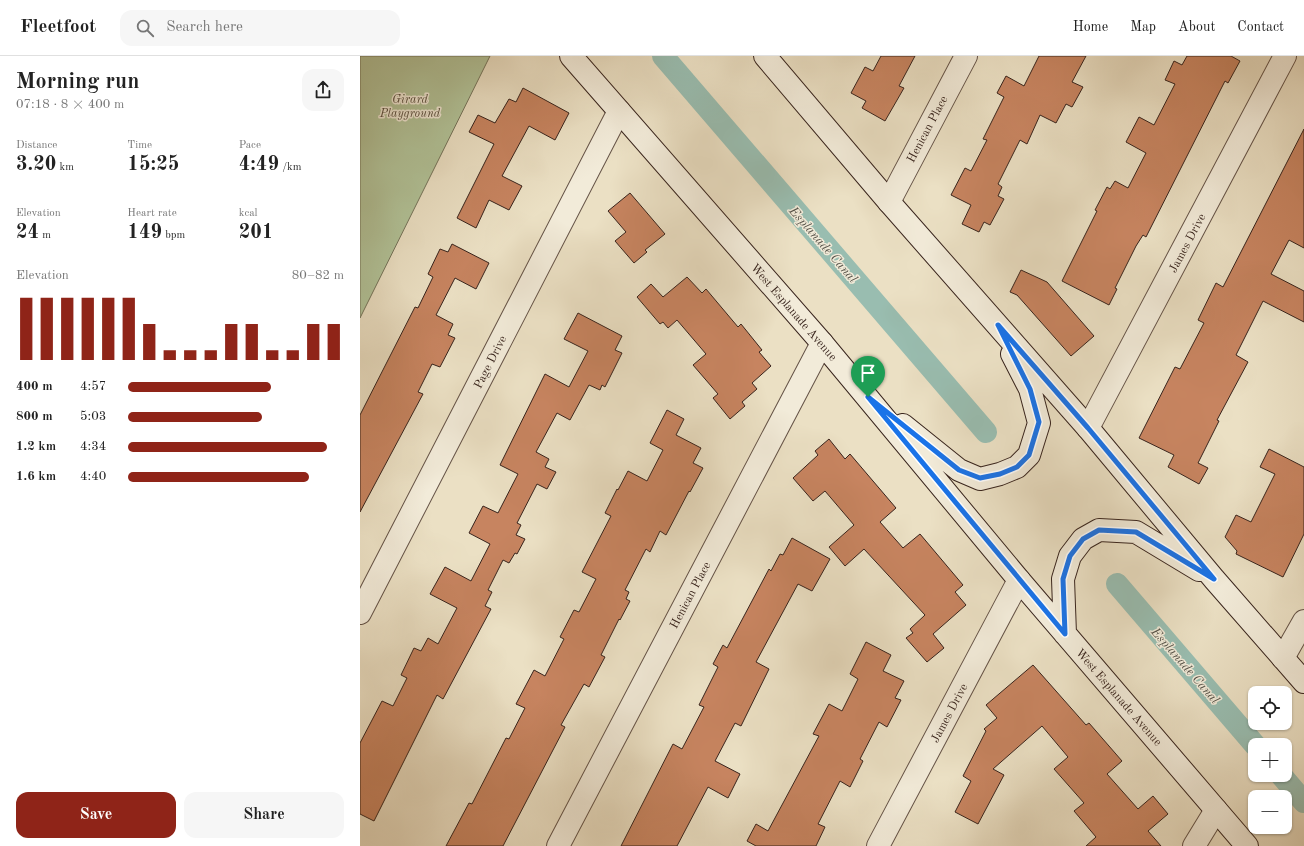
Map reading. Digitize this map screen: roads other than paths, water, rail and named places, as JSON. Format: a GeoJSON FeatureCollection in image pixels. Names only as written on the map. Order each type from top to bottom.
{"type":"FeatureCollection","features":[{"type":"Feature","properties":{"kind":"main road","name":"West Esplanade Avenue"},"geometry":{"type":"LineString","coordinates":[[571,56],[868,397],[1019,580],[1247,846]]}},
{"type":"Feature","properties":{"kind":"main road"},"geometry":{"type":"LineString","coordinates":[[765,56],[889,202],[1088,428],[1214,579],[1304,682]]}},
{"type":"Feature","properties":{"kind":"main road","name":"Henican Place"},"geometry":{"type":"LineString","coordinates":[[889,202],[966,56]]}},
{"type":"Feature","properties":{"kind":"main road","name":"James Drive"},"geometry":{"type":"LineString","coordinates":[[1088,428],[1285,56]]}},
{"type":"Feature","properties":{"kind":"main road","name":"Page Drive"},"geometry":{"type":"LineString","coordinates":[[360,613],[619,111]]}},
{"type":"Feature","properties":{"kind":"main road"},"geometry":{"type":"LineString","coordinates":[[868,397],[959,470],[980,478],[1000,474],[1017,467],[1029,455],[1039,422],[1030,389],[998,325]]}},
{"type":"Feature","properties":{"kind":"main road","name":"Henican Place"},"geometry":{"type":"LineString","coordinates":[[558,846],[822,344]]}},
{"type":"Feature","properties":{"kind":"main road"},"geometry":{"type":"LineString","coordinates":[[1065,634],[1063,579],[1070,556],[1083,539],[1099,530],[1136,532],[1214,579]]}},
{"type":"Feature","properties":{"kind":"main road","name":"James Drive"},"geometry":{"type":"LineString","coordinates":[[878,846],[1019,580]]}},
{"type":"Feature","properties":{"kind":"main road"},"geometry":{"type":"LineString","coordinates":[[1283,658],[1304,621]]}},
{"type":"Feature","properties":{"kind":"main road"},"geometry":{"type":"LineString","coordinates":[[1194,846],[1216,810]]}},
{"type":"Feature","properties":{"kind":"waterway","name":"Esplanade Canal"},"geometry":{"type":"LineString","coordinates":[[663,56],[986,432]]}},
{"type":"Feature","properties":{"kind":"waterway","name":"Esplanade Canal"},"geometry":{"type":"LineString","coordinates":[[1117,584],[1249,738]]}},
{"type":"Feature","properties":{"kind":"waterway","name":"Esplanade Canal"},"geometry":{"type":"LineString","coordinates":[[1287,782],[1304,802]]}},
{"type":"Feature","properties":{"kind":"park label","name":"Girard Playground"},"geometry":{"type":"Point","coordinates":[410,106]}}]}
